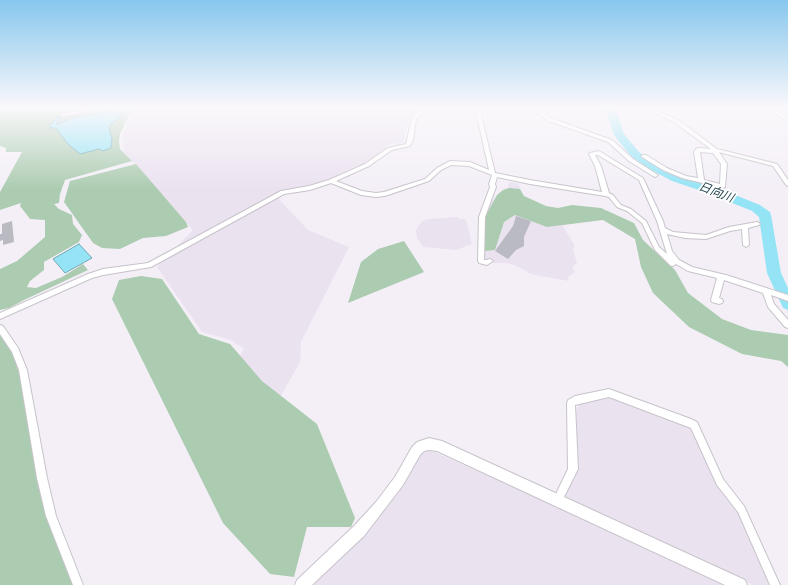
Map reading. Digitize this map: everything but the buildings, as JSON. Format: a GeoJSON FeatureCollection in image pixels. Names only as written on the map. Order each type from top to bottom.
{"type":"FeatureCollection","features":[{"type":"Feature","properties":{"kind":"street"},"geometry":{"type":"LineString","coordinates":[[0,316],[90,276],[153,263],[283,192],[310,188],[331,181],[367,165],[390,149],[408,145],[411,134]]}},
{"type":"Feature","properties":{"kind":"street"},"geometry":{"type":"LineString","coordinates":[[484,134],[494,174],[492,184],[493,187],[482,217],[481,261],[487,263],[490,261]]}},
{"type":"Feature","properties":{"kind":"street"},"geometry":{"type":"LineString","coordinates":[[591,134],[610,141],[631,160],[655,175]]}},
{"type":"Feature","properties":{"kind":"street"},"geometry":{"type":"LineString","coordinates":[[644,156],[664,169],[684,177],[723,186],[724,164],[715,151],[694,134]]}},
{"type":"Feature","properties":{"kind":"street"},"geometry":{"type":"LineString","coordinates":[[701,181],[698,150],[715,151],[775,165],[788,184]]}},
{"type":"Feature","properties":{"kind":"street"},"geometry":{"type":"LineString","coordinates":[[606,194],[598,166],[592,154],[599,153],[642,179],[660,221],[671,256],[677,262],[690,269]]}},
{"type":"Feature","properties":{"kind":"street"},"geometry":{"type":"LineString","coordinates":[[331,181],[365,195],[376,196],[427,180],[439,168],[450,163],[470,164],[494,174],[530,182],[606,194],[611,196],[619,206],[629,210],[644,222],[649,229],[657,248],[678,268],[722,276],[788,298]]}},
{"type":"Feature","properties":{"kind":"street"},"geometry":{"type":"LineString","coordinates":[[642,179],[655,175],[664,169]]}},
{"type":"Feature","properties":{"kind":"street"},"geometry":{"type":"LineString","coordinates":[[663,230],[685,236],[706,237],[729,229],[757,224]]}},
{"type":"Feature","properties":{"kind":"street"},"geometry":{"type":"LineString","coordinates":[[745,226],[746,245]]}},
{"type":"Feature","properties":{"kind":"street"},"geometry":{"type":"LineString","coordinates":[[719,301],[715,300],[722,276]]}},
{"type":"Feature","properties":{"kind":"street"},"geometry":{"type":"LineString","coordinates":[[766,291],[771,305],[788,325]]}},
{"type":"Feature","properties":{"kind":"street"},"geometry":{"type":"LineString","coordinates":[[0,328],[15,350],[23,370],[42,478],[51,516],[78,585]]}},
{"type":"Feature","properties":{"kind":"street"},"geometry":{"type":"LineString","coordinates":[[558,500],[573,469],[572,402],[575,400],[609,393],[691,423],[694,425],[720,482],[741,510],[775,585]]}},
{"type":"Feature","properties":{"kind":"street"},"geometry":{"type":"LineString","coordinates":[[302,585],[358,531],[399,481],[416,451],[422,446],[429,444],[438,445],[740,585]]}},
{"type":"Feature","properties":{"kind":"shaded area"},"geometry":{"type":"Polygon","coordinates":[[[123,134],[405,134],[403,142],[390,144],[368,162],[343,172],[327,182],[278,192],[279,199],[308,230],[349,247],[301,342],[300,362],[274,408],[232,368],[244,349],[231,340],[202,332],[157,267],[193,230],[124,153],[123,134]]]}},
{"type":"Feature","properties":{"kind":"shaded area"},"geometry":{"type":"Polygon","coordinates":[[[510,182],[519,184],[521,197],[558,218],[575,246],[573,249],[577,263],[572,267],[575,272],[568,277],[569,281],[531,274],[517,266],[507,263],[494,263],[483,259],[485,218],[491,201],[506,193],[510,182]]]}},
{"type":"Feature","properties":{"kind":"shaded area"},"geometry":{"type":"Polygon","coordinates":[[[458,217],[459,219],[466,219],[472,244],[456,250],[423,247],[417,238],[416,230],[422,221],[428,219],[458,217]]]}},
{"type":"Feature","properties":{"kind":"shaded area"},"geometry":{"type":"Polygon","coordinates":[[[609,396],[690,427],[745,525],[768,578],[768,585],[753,585],[566,498],[565,493],[575,478],[578,467],[576,411],[580,403],[609,396]]]}},
{"type":"Feature","properties":{"kind":"shaded area"},"geometry":{"type":"Polygon","coordinates":[[[427,451],[434,452],[556,506],[726,585],[309,585],[418,457],[427,451]]]}},
{"type":"Feature","properties":{"kind":"green space"},"geometry":{"type":"Polygon","coordinates":[[[0,134],[120,134],[120,149],[132,161],[65,180],[60,194],[59,203],[54,204],[59,209],[72,215],[73,224],[82,235],[79,242],[44,262],[44,270],[30,281],[27,287],[36,288],[62,277],[83,264],[88,270],[9,308],[0,310],[0,269],[17,261],[45,237],[45,220],[30,219],[20,206],[21,203],[0,210],[0,192],[22,152],[6,152],[6,148],[0,146],[0,134]]]}},
{"type":"Feature","properties":{"kind":"green space"},"geometry":{"type":"Polygon","coordinates":[[[136,164],[186,222],[188,227],[166,236],[143,238],[120,249],[102,248],[93,243],[64,202],[70,181],[136,164]]]}},
{"type":"Feature","properties":{"kind":"green space"},"geometry":{"type":"Polygon","coordinates":[[[509,188],[520,189],[524,196],[546,206],[558,208],[572,205],[601,208],[634,223],[643,240],[675,270],[688,293],[722,319],[751,330],[788,335],[788,367],[781,361],[742,354],[689,327],[653,293],[641,267],[635,239],[603,220],[547,227],[515,215],[504,222],[495,250],[485,251],[485,217],[497,195],[503,190],[509,188]]]}},
{"type":"Feature","properties":{"kind":"green space"},"geometry":{"type":"Polygon","coordinates":[[[404,241],[424,272],[348,303],[361,262],[378,249],[404,241]]]}},
{"type":"Feature","properties":{"kind":"green space"},"geometry":{"type":"Polygon","coordinates":[[[141,276],[162,279],[199,334],[230,344],[262,381],[317,424],[355,518],[351,527],[307,527],[294,577],[270,574],[223,523],[112,299],[119,280],[141,276]]]}},
{"type":"Feature","properties":{"kind":"green space"},"geometry":{"type":"Polygon","coordinates":[[[0,332],[13,353],[22,383],[48,520],[73,585],[0,585],[0,332]]]}},
{"type":"Feature","properties":{"kind":"water"},"geometry":{"type":"Polygon","coordinates":[[[61,134],[111,134],[112,138],[111,148],[103,151],[99,149],[80,154],[67,143],[61,134]]]}},
{"type":"Feature","properties":{"kind":"water"},"geometry":{"type":"Polygon","coordinates":[[[79,244],[92,258],[65,273],[53,259],[79,244]]]}},
{"type":"Feature","properties":{"kind":"waterway","name":"日向川"},"geometry":{"type":"LineString","coordinates":[[619,134],[634,153],[646,163],[676,178],[709,189],[756,208],[765,215],[774,273],[788,304]]}}]}
